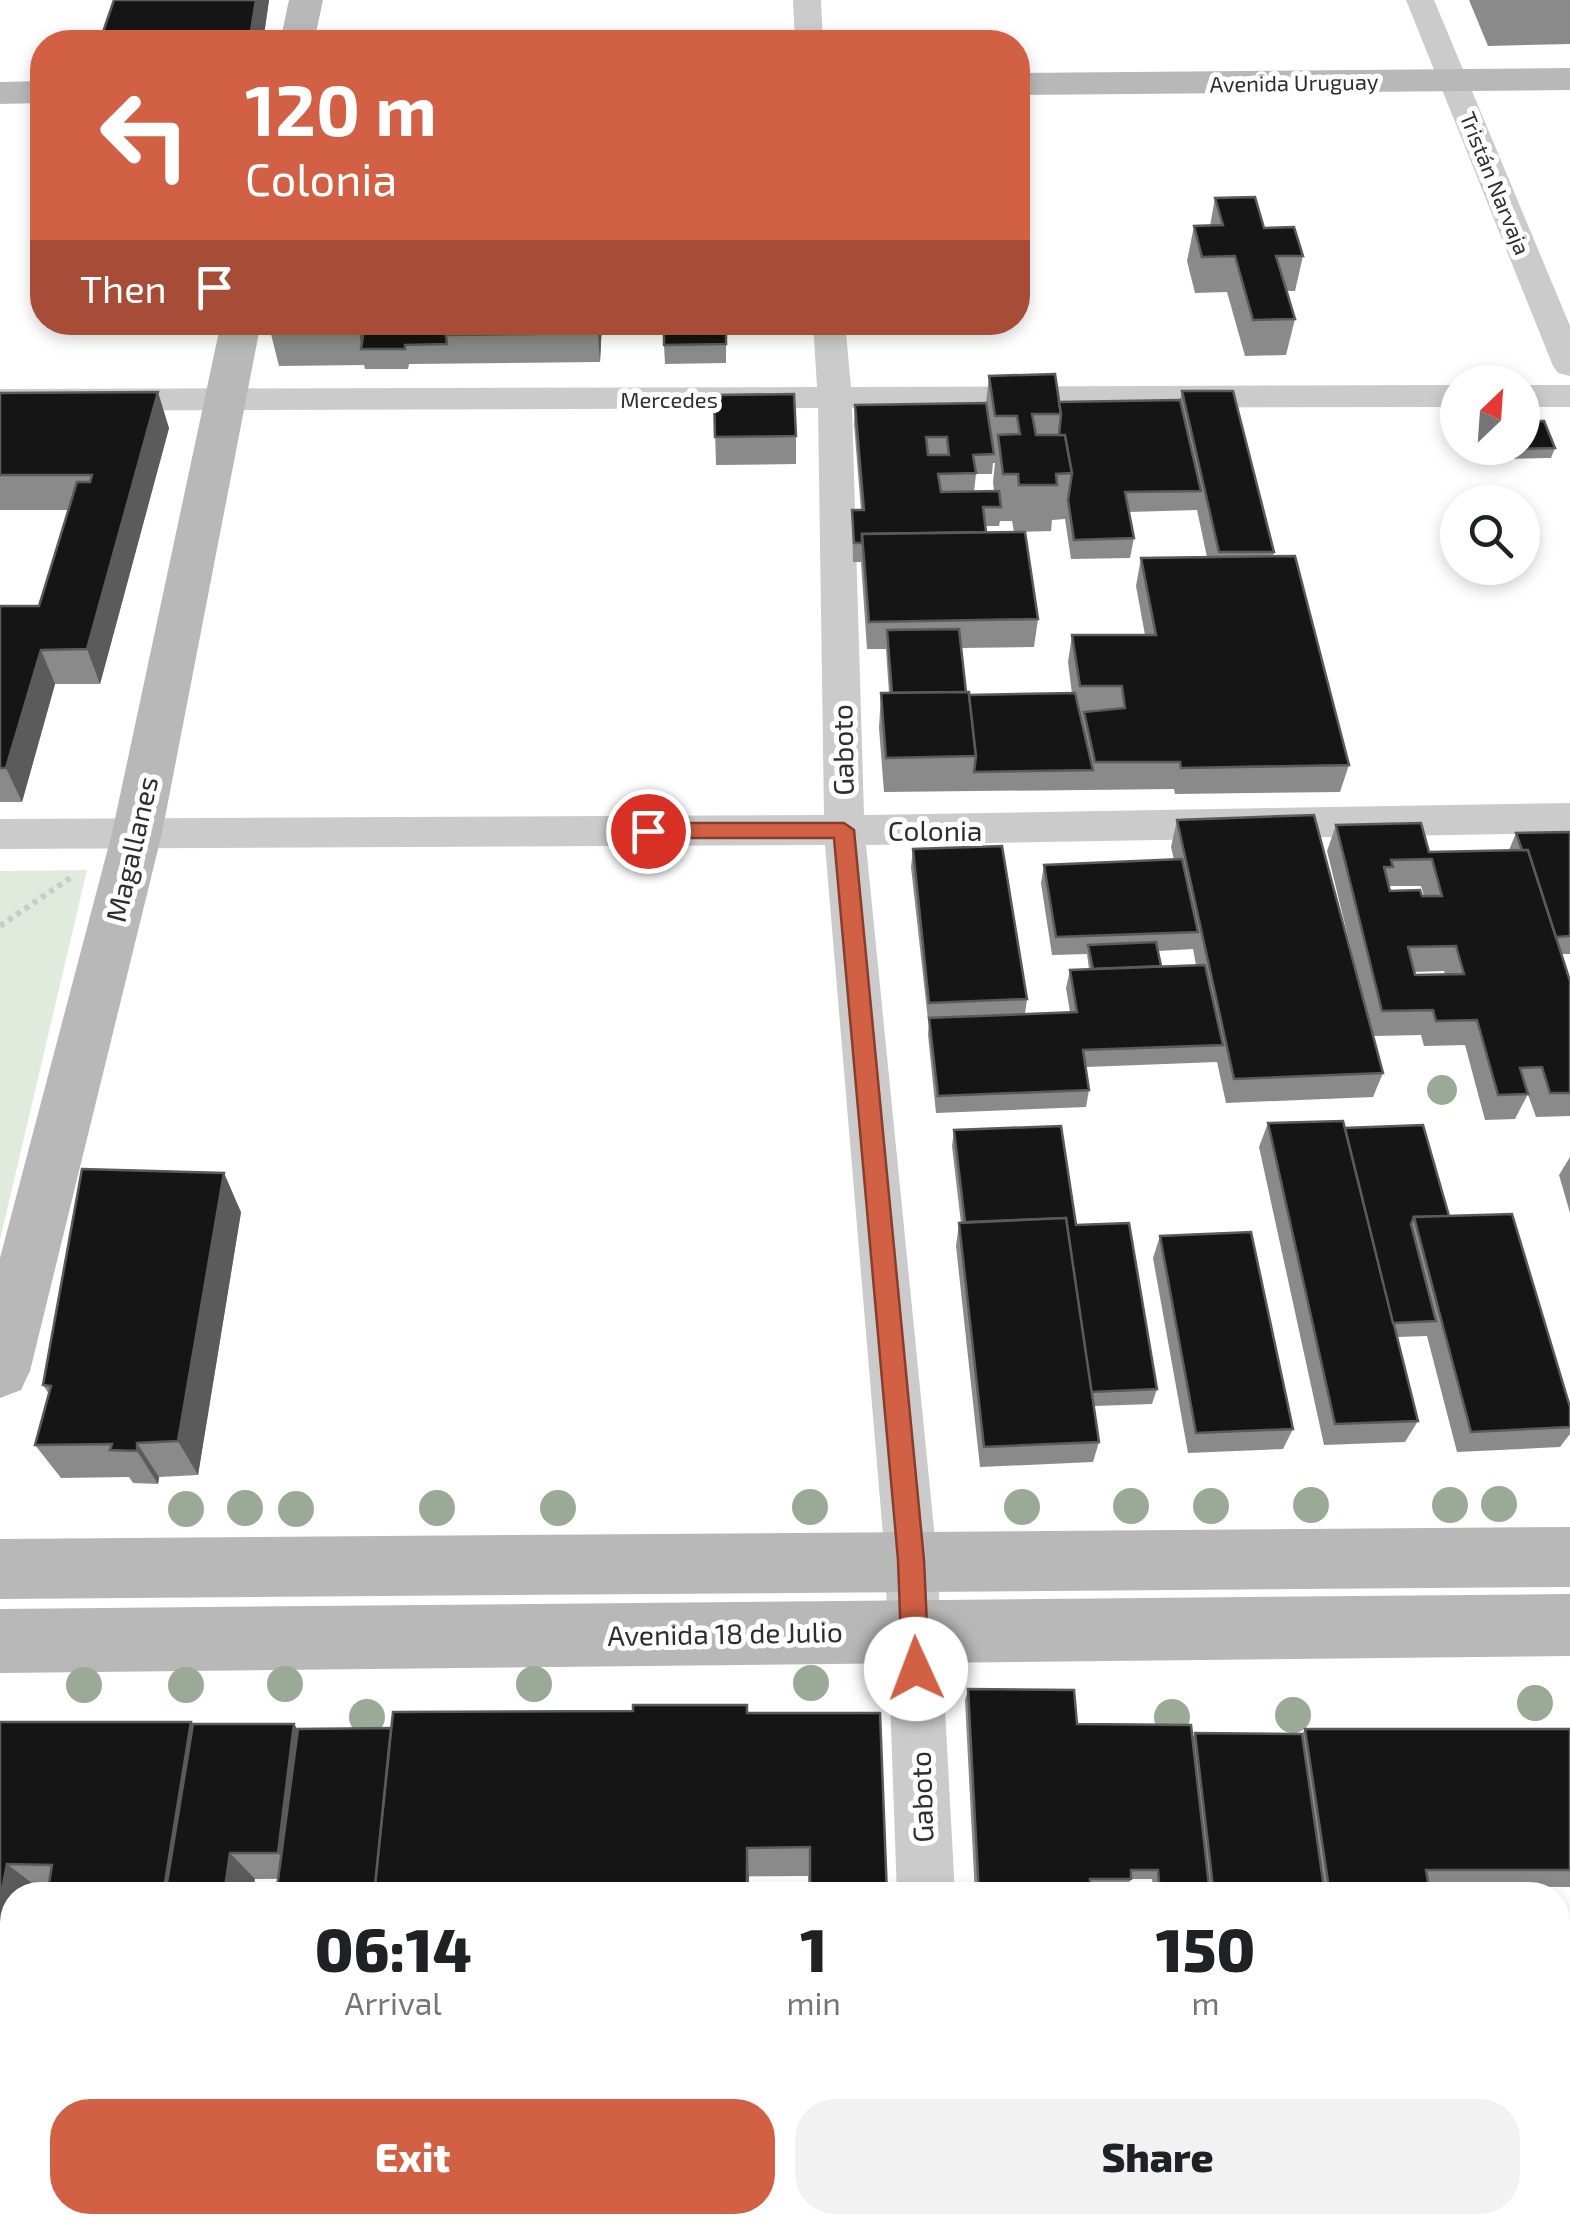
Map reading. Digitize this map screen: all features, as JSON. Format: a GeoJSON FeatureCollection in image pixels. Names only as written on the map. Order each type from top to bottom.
{"type":"FeatureCollection","features":[{"type":"Feature","properties":{"kind":"main road"},"geometry":{"type":"LineString","coordinates":[[300,30],[306,0]]}},
{"type":"Feature","properties":{"kind":"main road","name":"Avenida Uruguay"},"geometry":{"type":"LineString","coordinates":[[1030,84],[1570,79]]}},
{"type":"Feature","properties":{"kind":"main road"},"geometry":{"type":"LineString","coordinates":[[0,93],[30,92]]}},
{"type":"Feature","properties":{"kind":"main road","name":"Magallanes"},"geometry":{"type":"LineString","coordinates":[[0,1371],[137,832],[238,335]]}},
{"type":"Feature","properties":{"kind":"main road"},"geometry":{"type":"LineString","coordinates":[[0,1569],[1570,1557]]}},
{"type":"Feature","properties":{"kind":"main road","name":"Avenida 18 de Julio"},"geometry":{"type":"LineString","coordinates":[[0,1641],[1570,1625]]}},
{"type":"Feature","properties":{"kind":"street"},"geometry":{"type":"LineString","coordinates":[[808,0],[809,30]]}},
{"type":"Feature","properties":{"kind":"street","name":"Tristán Narvaja"},"geometry":{"type":"LineString","coordinates":[[1420,0],[1570,366]]}},
{"type":"Feature","properties":{"kind":"street","name":"Gaboto"},"geometry":{"type":"LineString","coordinates":[[830,335],[835,398],[844,830],[911,1560],[925,1882]]}},
{"type":"Feature","properties":{"kind":"street","name":"Mercedes"},"geometry":{"type":"LineString","coordinates":[[0,400],[1440,396]]}},
{"type":"Feature","properties":{"kind":"street"},"geometry":{"type":"LineString","coordinates":[[1540,396],[1570,396]]}},
{"type":"Feature","properties":{"kind":"street","name":"Colonia"},"geometry":{"type":"LineString","coordinates":[[0,834],[844,830],[1570,818]]}},
{"type":"Feature","properties":{"kind":"shaded area"},"geometry":{"type":"Polygon","coordinates":[[[87,870],[0,1240],[0,871],[87,870]]]}},
{"type":"Feature","properties":{"kind":"building"},"geometry":{"type":"Polygon","coordinates":[[[114,0],[256,0],[251,30],[104,30],[114,0]]]}},
{"type":"Feature","properties":{"kind":"building"},"geometry":{"type":"Polygon","coordinates":[[[1255,197],[1264,228],[1294,227],[1303,256],[1276,256],[1295,319],[1253,320],[1235,256],[1202,257],[1194,226],[1223,225],[1215,198],[1255,197]]]}},
{"type":"Feature","properties":{"kind":"building"},"geometry":{"type":"Polygon","coordinates":[[[363,335],[446,335],[447,344],[405,345],[405,349],[361,349],[363,335]]]}},
{"type":"Feature","properties":{"kind":"building"},"geometry":{"type":"Polygon","coordinates":[[[664,335],[726,335],[726,344],[664,345],[664,335]]]}},
{"type":"Feature","properties":{"kind":"building"},"geometry":{"type":"Polygon","coordinates":[[[1055,374],[1061,414],[1032,414],[1036,435],[1065,435],[1072,473],[1056,474],[1057,485],[1019,485],[1018,474],[1003,474],[998,435],[1020,434],[1017,416],[995,416],[989,376],[1055,374]]]}},
{"type":"Feature","properties":{"kind":"building"},"geometry":{"type":"Polygon","coordinates":[[[1182,391],[1233,391],[1274,552],[1219,552],[1182,391]]]}},
{"type":"Feature","properties":{"kind":"building"},"geometry":{"type":"Polygon","coordinates":[[[158,392],[87,649],[41,650],[6,768],[0,768],[0,606],[39,606],[77,482],[90,482],[92,475],[0,475],[0,393],[158,392]]]}},
{"type":"Feature","properties":{"kind":"building"},"geometry":{"type":"Polygon","coordinates":[[[794,394],[796,436],[715,437],[714,395],[794,394]]]}},
{"type":"Feature","properties":{"kind":"building"},"geometry":{"type":"Polygon","coordinates":[[[1180,400],[1201,491],[1125,492],[1134,538],[1074,540],[1068,500],[1072,473],[1065,435],[1059,435],[1059,402],[1180,400]]]}},
{"type":"Feature","properties":{"kind":"building"},"geometry":{"type":"Polygon","coordinates":[[[986,403],[994,454],[973,455],[976,473],[938,474],[941,492],[999,491],[1001,507],[983,507],[986,532],[862,534],[862,543],[854,543],[852,510],[864,510],[855,405],[986,403]],[[926,437],[928,455],[949,455],[947,437],[926,437]]]}},
{"type":"Feature","properties":{"kind":"building"},"geometry":{"type":"Polygon","coordinates":[[[1540,421],[1544,421],[1555,448],[1540,448],[1540,421]]]}},
{"type":"Feature","properties":{"kind":"building"},"geometry":{"type":"Polygon","coordinates":[[[1025,532],[1038,619],[869,622],[862,534],[1025,532]]]}},
{"type":"Feature","properties":{"kind":"building"},"geometry":{"type":"Polygon","coordinates":[[[1295,556],[1349,765],[1181,768],[1180,762],[1095,762],[1084,712],[1125,708],[1122,686],[1080,686],[1072,635],[1156,635],[1141,558],[1295,556]]]}},
{"type":"Feature","properties":{"kind":"building"},"geometry":{"type":"Polygon","coordinates":[[[959,629],[966,692],[892,693],[887,630],[959,629]]]}},
{"type":"Feature","properties":{"kind":"building"},"geometry":{"type":"Polygon","coordinates":[[[969,692],[976,756],[886,758],[881,693],[969,692]]]}},
{"type":"Feature","properties":{"kind":"building"},"geometry":{"type":"Polygon","coordinates":[[[1075,693],[1093,770],[974,772],[976,756],[969,695],[1075,693]]]}},
{"type":"Feature","properties":{"kind":"building"},"geometry":{"type":"Polygon","coordinates":[[[1314,815],[1383,1073],[1234,1079],[1177,820],[1314,815]]]}},
{"type":"Feature","properties":{"kind":"building"},"geometry":{"type":"Polygon","coordinates":[[[1421,823],[1429,852],[1528,850],[1570,981],[1570,1093],[1550,1093],[1542,1067],[1520,1068],[1528,1094],[1498,1095],[1477,1020],[1436,1021],[1433,1010],[1382,1011],[1336,825],[1421,823]],[[1432,859],[1391,860],[1393,867],[1384,867],[1390,891],[1420,890],[1422,896],[1442,896],[1432,859]],[[1456,946],[1408,947],[1415,975],[1464,974],[1456,946]]]}},
{"type":"Feature","properties":{"kind":"building"},"geometry":{"type":"Polygon","coordinates":[[[1570,832],[1570,936],[1556,937],[1528,850],[1522,850],[1516,833],[1570,832]]]}},
{"type":"Feature","properties":{"kind":"building"},"geometry":{"type":"Polygon","coordinates":[[[1002,846],[1027,999],[929,1003],[913,849],[1002,846]]]}},
{"type":"Feature","properties":{"kind":"building"},"geometry":{"type":"Polygon","coordinates":[[[1182,859],[1198,932],[1056,937],[1044,865],[1182,859]]]}},
{"type":"Feature","properties":{"kind":"building"},"geometry":{"type":"Polygon","coordinates":[[[1156,942],[1161,966],[1093,969],[1088,945],[1156,942]]]}},
{"type":"Feature","properties":{"kind":"building"},"geometry":{"type":"Polygon","coordinates":[[[1205,965],[1223,1045],[1083,1050],[1089,1090],[938,1096],[929,1018],[1077,1012],[1070,970],[1205,965]]]}},
{"type":"Feature","properties":{"kind":"building"},"geometry":{"type":"Polygon","coordinates":[[[1343,1121],[1418,1421],[1335,1424],[1268,1123],[1343,1121]]]}},
{"type":"Feature","properties":{"kind":"building"},"geometry":{"type":"Polygon","coordinates":[[[1423,1125],[1449,1216],[1414,1217],[1411,1224],[1436,1321],[1393,1323],[1345,1128],[1423,1125]]]}},
{"type":"Feature","properties":{"kind":"building"},"geometry":{"type":"Polygon","coordinates":[[[1061,1126],[1076,1225],[1129,1223],[1157,1389],[1091,1392],[1066,1218],[965,1222],[954,1130],[1061,1126]]]}},
{"type":"Feature","properties":{"kind":"building"},"geometry":{"type":"Polygon","coordinates":[[[82,1169],[224,1173],[178,1441],[137,1443],[137,1451],[110,1450],[112,1444],[35,1445],[51,1386],[43,1385],[82,1169]]]}},
{"type":"Feature","properties":{"kind":"building"},"geometry":{"type":"Polygon","coordinates":[[[1512,1214],[1570,1407],[1570,1427],[1471,1432],[1414,1217],[1512,1214]]]}},
{"type":"Feature","properties":{"kind":"building"},"geometry":{"type":"Polygon","coordinates":[[[1066,1218],[1099,1442],[984,1447],[959,1223],[1066,1218]]]}},
{"type":"Feature","properties":{"kind":"building"},"geometry":{"type":"Polygon","coordinates":[[[1251,1232],[1293,1429],[1196,1433],[1160,1236],[1251,1232]]]}},
{"type":"Feature","properties":{"kind":"building"},"geometry":{"type":"Polygon","coordinates":[[[968,1689],[1074,1690],[1077,1724],[1191,1725],[1209,1882],[1159,1882],[1158,1870],[1131,1870],[1131,1879],[978,1882],[968,1689]]]}},
{"type":"Feature","properties":{"kind":"building"},"geometry":{"type":"Polygon","coordinates":[[[633,1705],[747,1705],[747,1713],[880,1713],[886,1882],[810,1882],[810,1847],[747,1848],[747,1882],[375,1882],[393,1712],[633,1711],[633,1705]]]}},
{"type":"Feature","properties":{"kind":"building"},"geometry":{"type":"Polygon","coordinates":[[[0,1722],[191,1722],[165,1882],[49,1882],[52,1865],[7,1864],[4,1882],[0,1882],[0,1722]]]}},
{"type":"Feature","properties":{"kind":"building"},"geometry":{"type":"Polygon","coordinates":[[[193,1724],[294,1724],[278,1853],[230,1853],[226,1882],[167,1882],[193,1724]]]}},
{"type":"Feature","properties":{"kind":"building"},"geometry":{"type":"Polygon","coordinates":[[[391,1728],[375,1882],[278,1882],[298,1729],[391,1728]]]}},
{"type":"Feature","properties":{"kind":"building"},"geometry":{"type":"Polygon","coordinates":[[[1305,1729],[1570,1729],[1570,1870],[1426,1870],[1428,1882],[1328,1882],[1305,1729]]]}},
{"type":"Feature","properties":{"kind":"building"},"geometry":{"type":"Polygon","coordinates":[[[1195,1733],[1302,1734],[1323,1882],[1212,1882],[1195,1733]]]}},
{"type":"Feature","properties":{"kind":"route"},"geometry":{"type":"LineString","coordinates":[[648,831],[844,830],[911,1560],[916,1669]]}}]}
